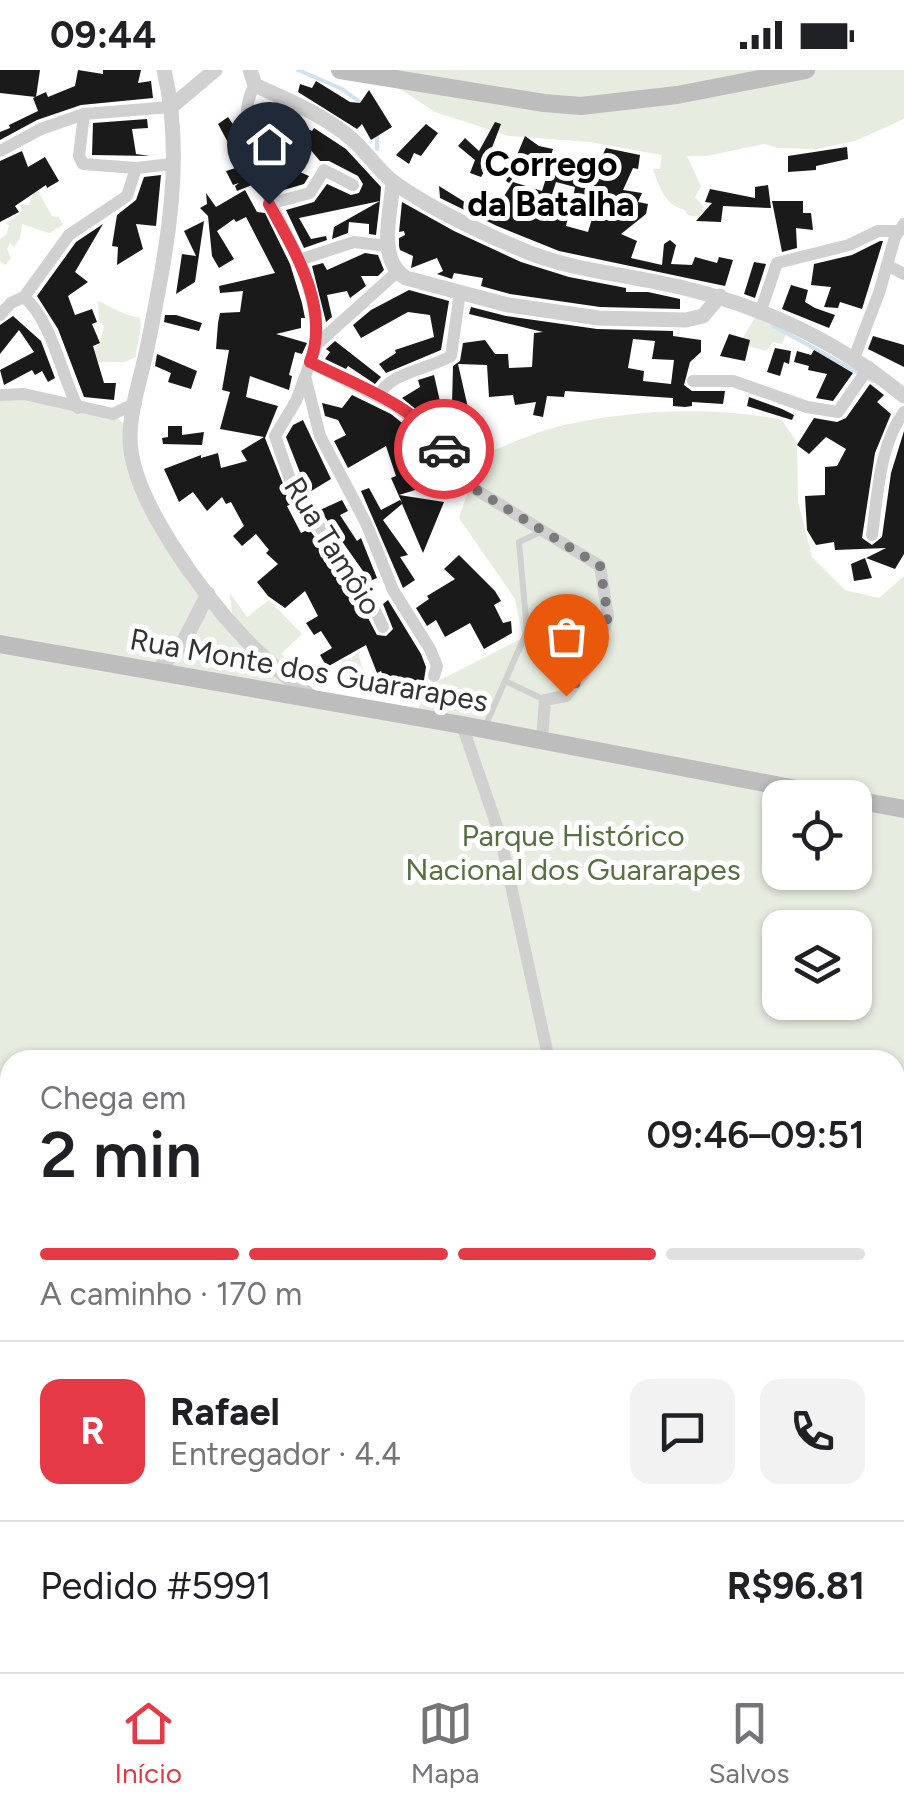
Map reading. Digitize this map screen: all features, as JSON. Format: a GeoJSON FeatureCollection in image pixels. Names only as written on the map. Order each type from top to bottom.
{"type":"FeatureCollection","features":[{"type":"Feature","properties":{"kind":"main road"},"geometry":{"type":"LineString","coordinates":[[340,70],[448,79],[582,106],[662,97],[806,70]]}},
{"type":"Feature","properties":{"kind":"main road","name":"Rua Monte dos Guararapes"},"geometry":{"type":"LineString","coordinates":[[0,644],[462,724],[762,782]]}},
{"type":"Feature","properties":{"kind":"main road"},"geometry":{"type":"LineString","coordinates":[[872,803],[904,809]]}},
{"type":"Feature","properties":{"kind":"street"},"geometry":{"type":"LineString","coordinates":[[164,70],[170,107],[171,218],[166,262],[130,437],[138,479],[162,528],[208,594],[246,640],[314,700]]}},
{"type":"Feature","properties":{"kind":"street"},"geometry":{"type":"LineString","coordinates":[[0,151],[41,129],[84,114],[170,107],[216,70]]}},
{"type":"Feature","properties":{"kind":"street"},"geometry":{"type":"LineString","coordinates":[[317,344],[317,318],[298,260],[269,204],[244,111],[252,77],[333,124],[393,183],[474,227],[567,266],[720,296],[761,310],[854,358],[904,396]]}},
{"type":"Feature","properties":{"kind":"street"},"geometry":{"type":"LineString","coordinates":[[84,114],[79,156],[83,164],[136,168],[172,164]]}},
{"type":"Feature","properties":{"kind":"street"},"geometry":{"type":"LineString","coordinates":[[0,315],[24,297],[68,235],[127,196],[136,168]]}},
{"type":"Feature","properties":{"kind":"street"},"geometry":{"type":"LineString","coordinates":[[269,204],[310,193],[324,170],[353,184]]}},
{"type":"Feature","properties":{"kind":"street"},"geometry":{"type":"LineString","coordinates":[[393,183],[388,246],[396,272],[466,294],[553,314],[599,318],[686,320],[703,316],[720,296]]}},
{"type":"Feature","properties":{"kind":"street"},"geometry":{"type":"LineString","coordinates":[[761,310],[777,263],[848,245],[878,231],[901,228],[854,358]]}},
{"type":"Feature","properties":{"kind":"street"},"geometry":{"type":"LineString","coordinates":[[298,260],[354,242],[388,246]]}},
{"type":"Feature","properties":{"kind":"street"},"geometry":{"type":"LineString","coordinates":[[887,265],[904,274]]}},
{"type":"Feature","properties":{"kind":"street","name":"Rua Tamôio"},"geometry":{"type":"LineString","coordinates":[[383,627],[365,590],[294,491],[276,446],[277,429],[289,416],[317,344],[396,272]]}},
{"type":"Feature","properties":{"kind":"street"},"geometry":{"type":"LineString","coordinates":[[379,397],[381,388],[400,376],[434,367],[451,356],[466,294]]}},
{"type":"Feature","properties":{"kind":"street"},"geometry":{"type":"LineString","coordinates":[[24,297],[43,320],[63,380],[78,408]]}},
{"type":"Feature","properties":{"kind":"street"},"geometry":{"type":"LineString","coordinates":[[692,381],[733,382],[807,407],[838,412],[868,367]]}},
{"type":"Feature","properties":{"kind":"street"},"geometry":{"type":"LineString","coordinates":[[434,676],[437,666],[430,649],[393,590],[366,523],[324,446],[315,424],[308,369],[396,406],[437,438],[470,486],[600,566],[608,617],[590,664],[566,696],[544,700],[542,740]]}},
{"type":"Feature","properties":{"kind":"street"},"geometry":{"type":"LineString","coordinates":[[0,395],[24,394],[113,414],[136,402]]}},
{"type":"Feature","properties":{"kind":"street"},"geometry":{"type":"LineString","coordinates":[[872,535],[886,445],[904,412]]}},
{"type":"Feature","properties":{"kind":"street"},"geometry":{"type":"LineString","coordinates":[[158,670],[183,642],[208,594]]}},
{"type":"Feature","properties":{"kind":"street"},"geometry":{"type":"LineString","coordinates":[[462,724],[500,835],[548,1050]]}},
{"type":"Feature","properties":{"kind":"lane"},"geometry":{"type":"LineString","coordinates":[[484,728],[528,631],[519,542],[544,530]]}},
{"type":"Feature","properties":{"kind":"lane"},"geometry":{"type":"LineString","coordinates":[[505,682],[544,700]]}},
{"type":"Feature","properties":{"kind":"green space"},"geometry":{"type":"Polygon","coordinates":[[[387,70],[904,70],[904,119],[855,141],[817,149],[764,144],[707,156],[687,156],[701,186],[695,197],[704,207],[699,217],[688,215],[664,194],[653,169],[660,169],[662,155],[590,142],[509,136],[435,112],[388,81],[387,70]]]}},
{"type":"Feature","properties":{"kind":"green space"},"geometry":{"type":"Polygon","coordinates":[[[34,190],[63,225],[49,233],[22,224],[20,238],[7,249],[11,258],[5,265],[0,261],[0,239],[6,235],[6,224],[22,211],[20,205],[29,205],[34,190]]]}},
{"type":"Feature","properties":{"kind":"green space"},"geometry":{"type":"Polygon","coordinates":[[[98,301],[140,318],[136,357],[125,362],[98,362],[91,354],[100,343],[104,326],[99,321],[98,301]]]}},
{"type":"Feature","properties":{"kind":"green space"},"geometry":{"type":"Polygon","coordinates":[[[757,314],[788,330],[782,344],[773,342],[766,351],[748,346],[750,340],[743,338],[757,314]]]}},
{"type":"Feature","properties":{"kind":"green space","name":"Parque Histórico Nacional dos Guararapes"},"geometry":{"type":"Polygon","coordinates":[[[19,395],[98,410],[117,418],[136,442],[159,511],[232,614],[230,593],[247,617],[269,600],[302,634],[281,654],[314,678],[283,672],[315,700],[415,716],[428,686],[523,638],[515,599],[459,518],[480,456],[543,431],[607,417],[697,411],[782,420],[797,443],[798,501],[812,557],[845,590],[879,598],[904,576],[904,1050],[0,1050],[0,400],[19,395]]]}},
{"type":"Feature","properties":{"kind":"green space"},"geometry":{"type":"Polygon","coordinates":[[[358,652],[364,674],[367,672],[374,685],[371,688],[336,679],[345,667],[341,660],[358,652]]]}},
{"type":"Feature","properties":{"kind":"building"},"geometry":{"type":"Polygon","coordinates":[[[0,70],[40,70],[36,97],[0,93],[0,70]]]}},
{"type":"Feature","properties":{"kind":"building"},"geometry":{"type":"Polygon","coordinates":[[[78,70],[103,74],[103,70],[141,70],[138,83],[151,81],[153,98],[81,105],[37,120],[0,140],[0,132],[9,125],[38,111],[33,98],[46,92],[48,97],[75,86],[78,70]]]}},
{"type":"Feature","properties":{"kind":"building"},"geometry":{"type":"Polygon","coordinates":[[[316,81],[350,102],[360,103],[369,90],[392,127],[371,140],[362,124],[357,129],[298,92],[300,84],[312,88],[316,81]]]}},
{"type":"Feature","properties":{"kind":"building"},"geometry":{"type":"Polygon","coordinates":[[[265,105],[265,109],[299,118],[288,119],[312,131],[314,128],[346,149],[381,187],[380,201],[299,218],[311,239],[326,236],[327,240],[304,248],[286,210],[314,202],[327,184],[351,195],[359,193],[363,184],[358,176],[329,161],[320,161],[309,148],[284,165],[309,176],[304,184],[277,192],[263,155],[278,151],[287,133],[268,132],[269,120],[257,121],[258,106],[265,105]]]}},
{"type":"Feature","properties":{"kind":"building"},"geometry":{"type":"Polygon","coordinates":[[[228,117],[240,143],[231,148],[218,124],[228,117]]]}},
{"type":"Feature","properties":{"kind":"building"},"geometry":{"type":"Polygon","coordinates":[[[147,119],[148,128],[132,129],[136,154],[150,156],[92,155],[93,123],[147,119]]]}},
{"type":"Feature","properties":{"kind":"building"},"geometry":{"type":"Polygon","coordinates":[[[495,122],[501,124],[490,153],[495,164],[481,177],[470,173],[475,160],[458,146],[465,138],[479,151],[495,122]]]}},
{"type":"Feature","properties":{"kind":"building"},"geometry":{"type":"Polygon","coordinates":[[[426,124],[438,133],[421,156],[414,153],[409,164],[396,155],[426,124]]]}},
{"type":"Feature","properties":{"kind":"building"},"geometry":{"type":"Polygon","coordinates":[[[525,136],[539,146],[553,149],[550,159],[560,161],[577,177],[581,166],[588,168],[591,159],[599,162],[606,148],[640,155],[638,169],[633,168],[623,190],[642,193],[638,202],[648,204],[646,214],[621,234],[637,241],[631,258],[662,265],[664,244],[670,240],[676,245],[671,264],[692,265],[695,257],[717,263],[719,257],[733,260],[725,286],[559,251],[440,198],[439,186],[468,204],[473,196],[497,207],[513,182],[542,191],[548,172],[526,161],[509,183],[506,181],[525,136]],[[556,182],[548,207],[569,213],[566,226],[588,232],[595,209],[572,204],[575,187],[556,182]]]}},
{"type":"Feature","properties":{"kind":"building"},"geometry":{"type":"Polygon","coordinates":[[[847,147],[848,159],[816,166],[816,170],[788,172],[788,156],[847,147]]]}},
{"type":"Feature","properties":{"kind":"building"},"geometry":{"type":"Polygon","coordinates":[[[22,151],[28,167],[45,157],[59,181],[15,206],[19,212],[0,222],[0,161],[22,151]]]}},
{"type":"Feature","properties":{"kind":"building"},"geometry":{"type":"Polygon","coordinates":[[[245,165],[252,185],[237,191],[235,186],[239,183],[233,185],[226,171],[245,165]]]}},
{"type":"Feature","properties":{"kind":"building"},"geometry":{"type":"Polygon","coordinates":[[[161,175],[156,226],[136,224],[143,249],[117,265],[118,247],[112,246],[117,215],[136,200],[144,177],[161,175]]]}},
{"type":"Feature","properties":{"kind":"building"},"geometry":{"type":"Polygon","coordinates":[[[768,185],[771,208],[723,206],[721,222],[696,221],[712,203],[705,202],[710,189],[755,198],[755,187],[768,185]]]}},
{"type":"Feature","properties":{"kind":"building"},"geometry":{"type":"Polygon","coordinates":[[[245,190],[257,212],[265,213],[290,264],[302,303],[305,318],[301,318],[301,328],[276,334],[307,343],[302,354],[295,352],[289,390],[250,376],[246,397],[278,406],[265,438],[291,504],[287,506],[301,533],[309,529],[356,595],[377,635],[386,636],[393,629],[383,604],[388,600],[421,654],[426,667],[424,680],[391,694],[366,645],[327,667],[320,655],[332,648],[321,631],[314,635],[306,623],[318,616],[305,591],[285,608],[268,596],[257,582],[278,564],[266,553],[269,550],[256,534],[242,546],[233,536],[244,526],[231,502],[226,504],[222,497],[207,511],[193,492],[179,502],[164,469],[218,453],[221,468],[247,461],[241,451],[264,437],[220,429],[230,392],[222,390],[229,350],[216,349],[218,323],[220,313],[240,312],[243,291],[220,293],[219,286],[275,273],[246,217],[236,222],[234,219],[217,231],[234,259],[219,268],[212,256],[208,216],[200,208],[207,204],[206,193],[216,207],[245,190]]]}},
{"type":"Feature","properties":{"kind":"building"},"geometry":{"type":"Polygon","coordinates":[[[380,201],[376,235],[369,234],[369,224],[349,222],[348,233],[332,239],[334,227],[380,201]]]}},
{"type":"Feature","properties":{"kind":"building"},"geometry":{"type":"Polygon","coordinates":[[[772,201],[803,201],[803,213],[811,213],[813,230],[796,228],[797,248],[782,252],[772,201]]]}},
{"type":"Feature","properties":{"kind":"building"},"geometry":{"type":"Polygon","coordinates":[[[402,202],[521,262],[569,277],[626,288],[626,292],[680,299],[680,309],[600,307],[510,294],[481,286],[483,278],[454,273],[452,279],[437,274],[443,271],[437,258],[411,268],[413,256],[399,246],[399,238],[405,235],[404,231],[399,232],[402,202]]]}},
{"type":"Feature","properties":{"kind":"building"},"geometry":{"type":"Polygon","coordinates":[[[204,221],[195,282],[176,294],[182,254],[196,256],[184,231],[204,221]]]}},
{"type":"Feature","properties":{"kind":"building"},"geometry":{"type":"Polygon","coordinates":[[[103,224],[75,272],[88,282],[68,296],[75,315],[92,309],[97,322],[92,324],[100,343],[93,346],[104,383],[116,383],[114,400],[84,397],[58,329],[37,296],[76,242],[103,224]]]}},
{"type":"Feature","properties":{"kind":"building"},"geometry":{"type":"Polygon","coordinates":[[[880,241],[862,309],[840,302],[838,308],[824,307],[831,287],[811,285],[814,264],[852,255],[880,241]]]}},
{"type":"Feature","properties":{"kind":"building"},"geometry":{"type":"Polygon","coordinates":[[[365,253],[378,255],[384,270],[378,276],[361,276],[366,286],[350,298],[347,291],[327,295],[332,317],[326,322],[312,266],[323,263],[327,270],[365,253]]]}},
{"type":"Feature","properties":{"kind":"building"},"geometry":{"type":"Polygon","coordinates":[[[754,262],[766,264],[755,298],[744,294],[754,262]]]}},
{"type":"Feature","properties":{"kind":"building"},"geometry":{"type":"Polygon","coordinates":[[[791,285],[808,290],[805,302],[835,315],[829,328],[782,309],[791,285]]]}},
{"type":"Feature","properties":{"kind":"building"},"geometry":{"type":"Polygon","coordinates":[[[409,290],[449,301],[441,350],[386,373],[379,364],[395,350],[434,337],[430,315],[408,312],[361,338],[353,325],[371,310],[409,290]]]}},
{"type":"Feature","properties":{"kind":"building"},"geometry":{"type":"Polygon","coordinates":[[[471,307],[597,329],[673,331],[673,336],[701,340],[701,352],[690,362],[684,385],[692,391],[725,391],[723,404],[692,402],[692,406],[685,407],[673,406],[673,398],[565,391],[564,397],[547,396],[543,417],[533,415],[536,402],[515,405],[513,395],[489,397],[487,365],[458,364],[476,443],[459,452],[451,441],[453,366],[460,361],[463,343],[485,340],[495,354],[508,354],[509,368],[532,367],[534,333],[543,332],[469,314],[471,307]],[[633,339],[628,368],[644,371],[643,381],[671,384],[674,360],[652,359],[655,341],[633,339]]]}},
{"type":"Feature","properties":{"kind":"building"},"geometry":{"type":"Polygon","coordinates":[[[165,315],[202,323],[199,331],[164,322],[165,315]]]}},
{"type":"Feature","properties":{"kind":"building"},"geometry":{"type":"Polygon","coordinates":[[[13,316],[41,341],[55,378],[48,382],[42,371],[35,375],[32,370],[4,385],[0,370],[34,352],[19,330],[0,354],[0,325],[13,316]]]}},
{"type":"Feature","properties":{"kind":"building"},"geometry":{"type":"Polygon","coordinates":[[[729,334],[750,340],[745,361],[720,356],[729,334]]]}},
{"type":"Feature","properties":{"kind":"building"},"geometry":{"type":"Polygon","coordinates":[[[873,336],[904,345],[904,367],[868,349],[873,336]]]}},
{"type":"Feature","properties":{"kind":"building"},"geometry":{"type":"Polygon","coordinates":[[[335,341],[381,377],[375,384],[348,366],[346,369],[325,359],[330,352],[326,349],[335,341]]]}},
{"type":"Feature","properties":{"kind":"building"},"geometry":{"type":"Polygon","coordinates":[[[775,348],[791,351],[789,364],[784,362],[780,376],[767,372],[775,348]]]}},
{"type":"Feature","properties":{"kind":"building"},"geometry":{"type":"Polygon","coordinates":[[[814,350],[853,373],[833,401],[816,398],[827,374],[794,362],[797,351],[811,355],[814,350]]]}},
{"type":"Feature","properties":{"kind":"building"},"geometry":{"type":"Polygon","coordinates":[[[157,354],[197,371],[191,389],[168,382],[171,373],[155,366],[157,354]]]}},
{"type":"Feature","properties":{"kind":"building"},"geometry":{"type":"Polygon","coordinates":[[[434,375],[445,433],[402,398],[420,387],[418,380],[434,375]]]}},
{"type":"Feature","properties":{"kind":"building"},"geometry":{"type":"Polygon","coordinates":[[[870,384],[884,395],[877,402],[891,414],[875,453],[862,538],[872,545],[882,537],[891,473],[904,431],[904,554],[895,569],[866,558],[886,548],[835,550],[834,542],[816,545],[807,530],[805,496],[825,495],[825,467],[837,466],[846,449],[826,437],[809,454],[797,445],[814,418],[837,422],[846,418],[870,384]]]}},
{"type":"Feature","properties":{"kind":"building"},"geometry":{"type":"Polygon","coordinates":[[[352,395],[391,414],[426,442],[431,468],[443,465],[451,479],[399,495],[444,502],[423,553],[402,504],[383,520],[408,555],[400,557],[415,580],[403,588],[361,491],[369,488],[381,510],[400,500],[402,503],[391,478],[396,476],[386,446],[348,468],[334,441],[346,435],[338,420],[325,416],[322,403],[342,408],[352,395]]]}},
{"type":"Feature","properties":{"kind":"building"},"geometry":{"type":"Polygon","coordinates":[[[749,397],[794,415],[792,420],[747,406],[749,397]]]}},
{"type":"Feature","properties":{"kind":"building"},"geometry":{"type":"Polygon","coordinates":[[[303,420],[331,479],[308,493],[286,437],[293,425],[303,420]]]}},
{"type":"Feature","properties":{"kind":"building"},"geometry":{"type":"Polygon","coordinates":[[[168,426],[182,426],[182,435],[204,432],[202,445],[163,444],[168,426]]]}},
{"type":"Feature","properties":{"kind":"building"},"geometry":{"type":"Polygon","coordinates":[[[342,500],[348,511],[340,515],[357,541],[361,538],[377,578],[370,581],[320,510],[342,500]]]}},
{"type":"Feature","properties":{"kind":"building"},"geometry":{"type":"Polygon","coordinates":[[[459,555],[495,591],[501,601],[494,605],[503,623],[511,621],[512,633],[484,649],[470,623],[445,637],[436,620],[427,626],[416,608],[429,599],[427,596],[455,579],[444,569],[459,555]]]}},
{"type":"Feature","properties":{"kind":"building"},"geometry":{"type":"Polygon","coordinates":[[[865,558],[872,578],[854,581],[851,564],[865,558]]]}},
{"type":"Feature","properties":{"kind":"waterway"},"geometry":{"type":"LineString","coordinates":[[298,70],[342,89],[364,105]]}},
{"type":"Feature","properties":{"kind":"waterway"},"geometry":{"type":"LineString","coordinates":[[377,133],[377,149]]}},
{"type":"Feature","properties":{"kind":"waterway"},"geometry":{"type":"LineString","coordinates":[[772,325],[873,381]]}},
{"type":"Feature","properties":{"kind":"way so far"},"geometry":{"type":"LineString","coordinates":[[444,449],[470,486],[600,566],[608,617],[590,664],[566,696]]}},
{"type":"Feature","properties":{"kind":"district","name":"Corrego da Batalha"},"geometry":{"type":"Point","coordinates":[551,184]}},
{"type":"Feature","properties":{"kind":"route"},"geometry":{"type":"LineString","coordinates":[[269,204],[300,262],[317,318],[317,344],[310,362],[396,406],[437,438],[444,449]]}}]}
